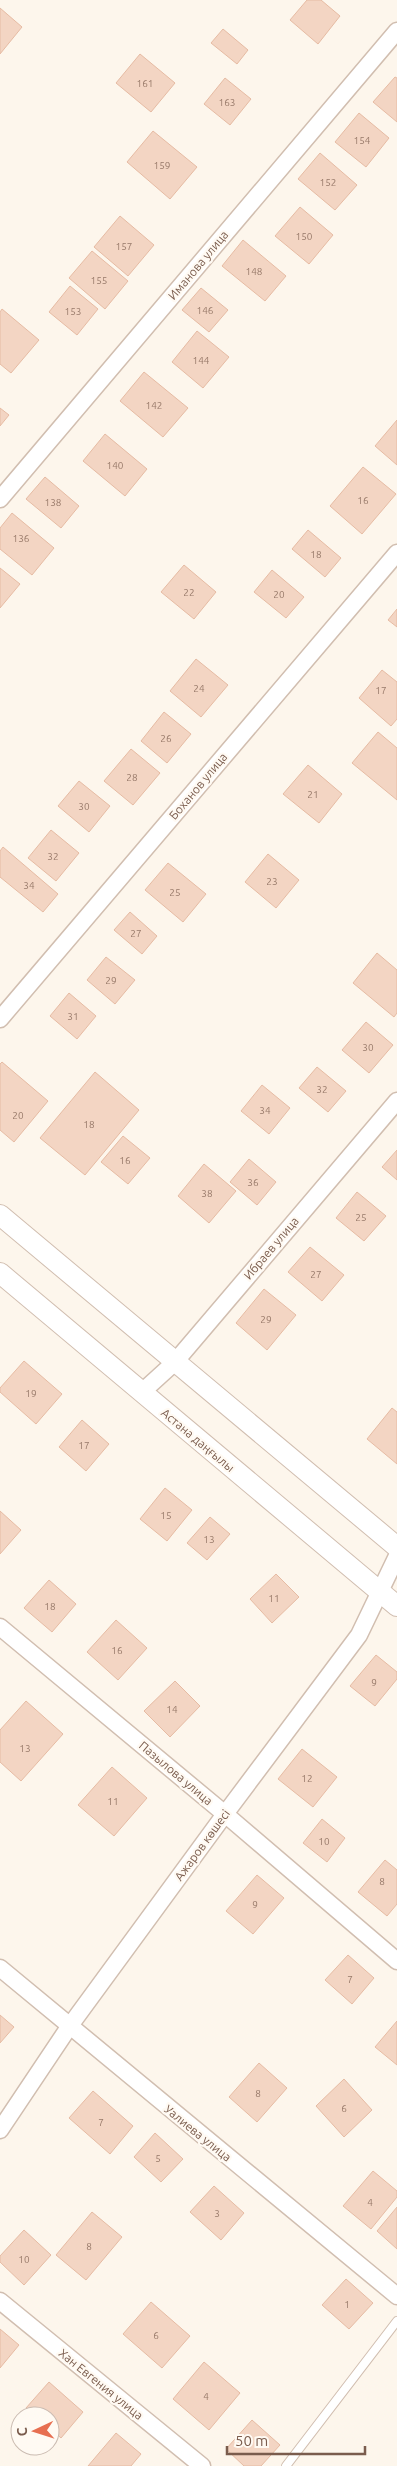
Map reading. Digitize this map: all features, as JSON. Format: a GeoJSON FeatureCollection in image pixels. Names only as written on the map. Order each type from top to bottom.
{"type":"FeatureCollection","features":[{"type":"Feature","properties":{"kind":"street","name":"Иманова улица"},"geometry":{"type":"LineString","coordinates":[[0,499],[397,31]]}},
{"type":"Feature","properties":{"kind":"street","name":"Боханов улица"},"geometry":{"type":"LineString","coordinates":[[0,1019],[397,553]]}},
{"type":"Feature","properties":{"kind":"street","name":"Ибраев улица"},"geometry":{"type":"LineString","coordinates":[[142,1392],[175,1362],[397,1101]]}},
{"type":"Feature","properties":{"kind":"street"},"geometry":{"type":"LineString","coordinates":[[0,1215],[397,1547]]}},
{"type":"Feature","properties":{"kind":"street","name":"Астана даңғылы"},"geometry":{"type":"LineString","coordinates":[[0,1273],[397,1606]]}},
{"type":"Feature","properties":{"kind":"street","name":"Ажаров көшесі"},"geometry":{"type":"LineString","coordinates":[[0,2130],[69,2027],[359,1635],[397,1556]]}},
{"type":"Feature","properties":{"kind":"street","name":"Пазылова улица"},"geometry":{"type":"LineString","coordinates":[[0,1627],[225,1814],[397,1961]]}},
{"type":"Feature","properties":{"kind":"street","name":"Уалиева улица"},"geometry":{"type":"LineString","coordinates":[[0,1968],[69,2027],[397,2296]]}},
{"type":"Feature","properties":{"kind":"street","name":"Хан Евгения улица"},"geometry":{"type":"LineString","coordinates":[[0,2301],[202,2466]]}},
{"type":"Feature","properties":{"kind":"lane"},"geometry":{"type":"LineString","coordinates":[[286,2466],[397,2321]]}},
{"type":"Feature","properties":{"kind":"building"},"geometry":{"type":"Polygon","coordinates":[[[307,0],[321,0],[340,16],[318,44],[290,20],[307,0]]]}},
{"type":"Feature","properties":{"kind":"building"},"geometry":{"type":"Polygon","coordinates":[[[0,8],[22,27],[0,54],[0,8]]]}},
{"type":"Feature","properties":{"kind":"building"},"geometry":{"type":"Polygon","coordinates":[[[223,29],[248,50],[237,64],[211,43],[223,29]]]}},
{"type":"Feature","properties":{"kind":"building"},"geometry":{"type":"Polygon","coordinates":[[[140,54],[175,83],[151,112],[116,83],[140,54]]]}},
{"type":"Feature","properties":{"kind":"building"},"geometry":{"type":"Polygon","coordinates":[[[395,77],[397,78],[397,122],[373,102],[395,77]]]}},
{"type":"Feature","properties":{"kind":"building"},"geometry":{"type":"Polygon","coordinates":[[[225,78],[251,99],[230,125],[204,104],[225,78]]]}},
{"type":"Feature","properties":{"kind":"building"},"geometry":{"type":"Polygon","coordinates":[[[359,113],[389,138],[366,167],[335,142],[359,113]]]}},
{"type":"Feature","properties":{"kind":"building"},"geometry":{"type":"Polygon","coordinates":[[[153,131],[197,167],[170,199],[127,162],[153,131]]]}},
{"type":"Feature","properties":{"kind":"building"},"geometry":{"type":"Polygon","coordinates":[[[320,153],[357,185],[335,210],[298,179],[320,153]]]}},
{"type":"Feature","properties":{"kind":"building"},"geometry":{"type":"Polygon","coordinates":[[[300,207],[333,235],[309,264],[275,236],[300,207]]]}},
{"type":"Feature","properties":{"kind":"building"},"geometry":{"type":"Polygon","coordinates":[[[120,216],[154,245],[128,276],[94,247],[120,216]]]}},
{"type":"Feature","properties":{"kind":"building"},"geometry":{"type":"Polygon","coordinates":[[[243,240],[286,276],[265,301],[222,266],[243,240]]]}},
{"type":"Feature","properties":{"kind":"building"},"geometry":{"type":"Polygon","coordinates":[[[92,251],[128,281],[105,309],[69,278],[92,251]]]}},
{"type":"Feature","properties":{"kind":"building"},"geometry":{"type":"Polygon","coordinates":[[[70,286],[98,309],[77,335],[49,312],[70,286]]]}},
{"type":"Feature","properties":{"kind":"building"},"geometry":{"type":"Polygon","coordinates":[[[201,288],[228,310],[209,332],[182,310],[201,288]]]}},
{"type":"Feature","properties":{"kind":"building"},"geometry":{"type":"Polygon","coordinates":[[[2,309],[39,340],[11,373],[0,364],[0,312],[2,309]]]}},
{"type":"Feature","properties":{"kind":"building"},"geometry":{"type":"Polygon","coordinates":[[[197,331],[229,357],[203,388],[172,362],[197,331]]]}},
{"type":"Feature","properties":{"kind":"building"},"geometry":{"type":"Polygon","coordinates":[[[144,372],[188,408],[163,437],[120,401],[144,372]]]}},
{"type":"Feature","properties":{"kind":"building"},"geometry":{"type":"Polygon","coordinates":[[[0,408],[9,415],[0,426],[0,408]]]}},
{"type":"Feature","properties":{"kind":"building"},"geometry":{"type":"Polygon","coordinates":[[[397,420],[397,465],[375,446],[397,420]]]}},
{"type":"Feature","properties":{"kind":"building"},"geometry":{"type":"Polygon","coordinates":[[[105,434],[147,469],[125,496],[83,461],[105,434]]]}},
{"type":"Feature","properties":{"kind":"building"},"geometry":{"type":"Polygon","coordinates":[[[363,467],[396,494],[362,534],[330,506],[363,467]]]}},
{"type":"Feature","properties":{"kind":"building"},"geometry":{"type":"Polygon","coordinates":[[[45,477],[79,506],[61,528],[26,499],[45,477]]]}},
{"type":"Feature","properties":{"kind":"building"},"geometry":{"type":"Polygon","coordinates":[[[12,513],[54,548],[32,575],[0,549],[0,528],[12,513]]]}},
{"type":"Feature","properties":{"kind":"building"},"geometry":{"type":"Polygon","coordinates":[[[308,530],[341,558],[325,577],[292,549],[308,530]]]}},
{"type":"Feature","properties":{"kind":"building"},"geometry":{"type":"Polygon","coordinates":[[[184,565],[216,592],[194,619],[161,592],[184,565]]]}},
{"type":"Feature","properties":{"kind":"building"},"geometry":{"type":"Polygon","coordinates":[[[0,568],[20,584],[0,608],[0,568]]]}},
{"type":"Feature","properties":{"kind":"building"},"geometry":{"type":"Polygon","coordinates":[[[272,570],[304,597],[286,618],[254,592],[272,570]]]}},
{"type":"Feature","properties":{"kind":"building"},"geometry":{"type":"Polygon","coordinates":[[[397,609],[397,627],[388,620],[397,609]]]}},
{"type":"Feature","properties":{"kind":"building"},"geometry":{"type":"Polygon","coordinates":[[[196,659],[228,685],[201,717],[170,691],[196,659]]]}},
{"type":"Feature","properties":{"kind":"building"},"geometry":{"type":"Polygon","coordinates":[[[382,670],[397,682],[397,719],[391,726],[359,698],[382,670]]]}},
{"type":"Feature","properties":{"kind":"building"},"geometry":{"type":"Polygon","coordinates":[[[164,712],[191,734],[167,763],[141,741],[164,712]]]}},
{"type":"Feature","properties":{"kind":"building"},"geometry":{"type":"Polygon","coordinates":[[[378,732],[397,748],[397,800],[352,763],[378,732]]]}},
{"type":"Feature","properties":{"kind":"building"},"geometry":{"type":"Polygon","coordinates":[[[131,749],[160,773],[133,805],[104,781],[131,749]]]}},
{"type":"Feature","properties":{"kind":"building"},"geometry":{"type":"Polygon","coordinates":[[[308,765],[342,794],[319,823],[283,794],[308,765]]]}},
{"type":"Feature","properties":{"kind":"building"},"geometry":{"type":"Polygon","coordinates":[[[79,781],[110,806],[89,832],[58,806],[79,781]]]}},
{"type":"Feature","properties":{"kind":"building"},"geometry":{"type":"Polygon","coordinates":[[[51,830],[79,853],[56,881],[28,858],[51,830]]]}},
{"type":"Feature","properties":{"kind":"building"},"geometry":{"type":"Polygon","coordinates":[[[3,847],[58,894],[43,912],[0,877],[0,851],[3,847]]]}},
{"type":"Feature","properties":{"kind":"building"},"geometry":{"type":"Polygon","coordinates":[[[268,854],[299,880],[276,908],[245,882],[268,854]]]}},
{"type":"Feature","properties":{"kind":"building"},"geometry":{"type":"Polygon","coordinates":[[[168,863],[206,894],[183,922],[145,890],[168,863]]]}},
{"type":"Feature","properties":{"kind":"building"},"geometry":{"type":"Polygon","coordinates":[[[130,912],[157,936],[142,954],[114,930],[130,912]]]}},
{"type":"Feature","properties":{"kind":"building"},"geometry":{"type":"Polygon","coordinates":[[[377,953],[397,970],[397,1013],[394,1017],[353,983],[377,953]]]}},
{"type":"Feature","properties":{"kind":"building"},"geometry":{"type":"Polygon","coordinates":[[[106,957],[135,980],[115,1004],[87,980],[106,957]]]}},
{"type":"Feature","properties":{"kind":"building"},"geometry":{"type":"Polygon","coordinates":[[[69,993],[96,1016],[77,1039],[50,1016],[69,993]]]}},
{"type":"Feature","properties":{"kind":"building"},"geometry":{"type":"Polygon","coordinates":[[[366,1022],[393,1045],[369,1073],[342,1050],[366,1022]]]}},
{"type":"Feature","properties":{"kind":"building"},"geometry":{"type":"Polygon","coordinates":[[[2,1062],[48,1101],[14,1142],[0,1130],[0,1064],[2,1062]]]}},
{"type":"Feature","properties":{"kind":"building"},"geometry":{"type":"Polygon","coordinates":[[[317,1067],[346,1091],[328,1112],[299,1088],[317,1067]]]}},
{"type":"Feature","properties":{"kind":"building"},"geometry":{"type":"Polygon","coordinates":[[[95,1072],[139,1110],[85,1175],[40,1138],[95,1072]]]}},
{"type":"Feature","properties":{"kind":"building"},"geometry":{"type":"Polygon","coordinates":[[[262,1085],[290,1108],[269,1134],[241,1111],[262,1085]]]}},
{"type":"Feature","properties":{"kind":"building"},"geometry":{"type":"Polygon","coordinates":[[[123,1136],[150,1158],[128,1184],[101,1162],[123,1136]]]}},
{"type":"Feature","properties":{"kind":"building"},"geometry":{"type":"Polygon","coordinates":[[[397,1150],[397,1180],[382,1167],[397,1150]]]}},
{"type":"Feature","properties":{"kind":"building"},"geometry":{"type":"Polygon","coordinates":[[[249,1159],[276,1182],[257,1205],[230,1182],[249,1159]]]}},
{"type":"Feature","properties":{"kind":"building"},"geometry":{"type":"Polygon","coordinates":[[[204,1164],[236,1191],[209,1223],[178,1196],[204,1164]]]}},
{"type":"Feature","properties":{"kind":"building"},"geometry":{"type":"Polygon","coordinates":[[[357,1192],[386,1216],[364,1241],[336,1218],[357,1192]]]}},
{"type":"Feature","properties":{"kind":"building"},"geometry":{"type":"Polygon","coordinates":[[[310,1247],[344,1275],[322,1301],[288,1272],[310,1247]]]}},
{"type":"Feature","properties":{"kind":"building"},"geometry":{"type":"Polygon","coordinates":[[[264,1289],[296,1315],[267,1350],[236,1323],[264,1289]]]}},
{"type":"Feature","properties":{"kind":"building"},"geometry":{"type":"Polygon","coordinates":[[[24,1361],[62,1394],[36,1424],[0,1392],[0,1388],[24,1361]]]}},
{"type":"Feature","properties":{"kind":"building"},"geometry":{"type":"Polygon","coordinates":[[[392,1408],[397,1412],[397,1464],[367,1439],[392,1408]]]}},
{"type":"Feature","properties":{"kind":"building"},"geometry":{"type":"Polygon","coordinates":[[[82,1420],[109,1444],[86,1471],[59,1447],[82,1420]]]}},
{"type":"Feature","properties":{"kind":"building"},"geometry":{"type":"Polygon","coordinates":[[[165,1488],[192,1510],[167,1541],[140,1519],[165,1488]]]}},
{"type":"Feature","properties":{"kind":"building"},"geometry":{"type":"Polygon","coordinates":[[[0,1511],[21,1530],[0,1554],[0,1511]]]}},
{"type":"Feature","properties":{"kind":"building"},"geometry":{"type":"Polygon","coordinates":[[[210,1517],[230,1534],[207,1560],[187,1543],[210,1517]]]}},
{"type":"Feature","properties":{"kind":"building"},"geometry":{"type":"Polygon","coordinates":[[[276,1574],[299,1597],[272,1623],[250,1599],[276,1574]]]}},
{"type":"Feature","properties":{"kind":"building"},"geometry":{"type":"Polygon","coordinates":[[[49,1580],[76,1604],[52,1632],[24,1608],[49,1580]]]}},
{"type":"Feature","properties":{"kind":"building"},"geometry":{"type":"Polygon","coordinates":[[[116,1620],[147,1648],[118,1680],[87,1652],[116,1620]]]}},
{"type":"Feature","properties":{"kind":"building"},"geometry":{"type":"Polygon","coordinates":[[[376,1655],[397,1672],[397,1679],[375,1706],[350,1686],[376,1655]]]}},
{"type":"Feature","properties":{"kind":"building"},"geometry":{"type":"Polygon","coordinates":[[[175,1681],[200,1706],[170,1737],[144,1711],[175,1681]]]}},
{"type":"Feature","properties":{"kind":"building"},"geometry":{"type":"Polygon","coordinates":[[[26,1701],[63,1734],[21,1781],[0,1762],[0,1730],[26,1701]]]}},
{"type":"Feature","properties":{"kind":"building"},"geometry":{"type":"Polygon","coordinates":[[[302,1749],[337,1777],[313,1807],[278,1779],[302,1749]]]}},
{"type":"Feature","properties":{"kind":"building"},"geometry":{"type":"Polygon","coordinates":[[[112,1767],[147,1798],[114,1836],[78,1805],[112,1767]]]}},
{"type":"Feature","properties":{"kind":"building"},"geometry":{"type":"Polygon","coordinates":[[[322,1819],[345,1838],[327,1862],[303,1843],[322,1819]]]}},
{"type":"Feature","properties":{"kind":"building"},"geometry":{"type":"Polygon","coordinates":[[[385,1860],[397,1870],[397,1904],[387,1916],[358,1892],[385,1860]]]}},
{"type":"Feature","properties":{"kind":"building"},"geometry":{"type":"Polygon","coordinates":[[[257,1875],[284,1898],[253,1934],[226,1911],[257,1875]]]}},
{"type":"Feature","properties":{"kind":"building"},"geometry":{"type":"Polygon","coordinates":[[[348,1955],[374,1978],[352,2004],[325,1980],[348,1955]]]}},
{"type":"Feature","properties":{"kind":"building"},"geometry":{"type":"Polygon","coordinates":[[[0,2015],[14,2027],[0,2043],[0,2015]]]}},
{"type":"Feature","properties":{"kind":"building"},"geometry":{"type":"Polygon","coordinates":[[[397,2021],[397,2065],[375,2047],[397,2021]]]}},
{"type":"Feature","properties":{"kind":"building"},"geometry":{"type":"Polygon","coordinates":[[[259,2063],[287,2088],[257,2122],[229,2097],[259,2063]]]}},
{"type":"Feature","properties":{"kind":"building"},"geometry":{"type":"Polygon","coordinates":[[[344,2079],[372,2110],[344,2137],[316,2106],[344,2079]]]}},
{"type":"Feature","properties":{"kind":"building"},"geometry":{"type":"Polygon","coordinates":[[[93,2091],[133,2126],[110,2154],[69,2118],[93,2091]]]}},
{"type":"Feature","properties":{"kind":"building"},"geometry":{"type":"Polygon","coordinates":[[[155,2133],[183,2159],[161,2182],[134,2157],[155,2133]]]}},
{"type":"Feature","properties":{"kind":"building"},"geometry":{"type":"Polygon","coordinates":[[[373,2171],[397,2191],[397,2197],[371,2229],[343,2206],[373,2171]]]}},
{"type":"Feature","properties":{"kind":"building"},"geometry":{"type":"Polygon","coordinates":[[[214,2186],[244,2213],[221,2240],[190,2212],[214,2186]]]}},
{"type":"Feature","properties":{"kind":"building"},"geometry":{"type":"Polygon","coordinates":[[[397,2207],[397,2249],[377,2231],[397,2207]]]}},
{"type":"Feature","properties":{"kind":"building"},"geometry":{"type":"Polygon","coordinates":[[[92,2212],[122,2237],[86,2280],[56,2255],[92,2212]]]}},
{"type":"Feature","properties":{"kind":"building"},"geometry":{"type":"Polygon","coordinates":[[[24,2230],[51,2255],[24,2285],[0,2262],[0,2256],[24,2230]]]}},
{"type":"Feature","properties":{"kind":"building"},"geometry":{"type":"Polygon","coordinates":[[[346,2279],[373,2303],[349,2329],[322,2305],[346,2279]]]}},
{"type":"Feature","properties":{"kind":"building"},"geometry":{"type":"Polygon","coordinates":[[[151,2302],[190,2336],[162,2368],[123,2334],[151,2302]]]}},
{"type":"Feature","properties":{"kind":"building"},"geometry":{"type":"Polygon","coordinates":[[[0,2329],[19,2345],[0,2368],[0,2329]]]}},
{"type":"Feature","properties":{"kind":"building"},"geometry":{"type":"Polygon","coordinates":[[[204,2362],[240,2393],[209,2430],[173,2399],[204,2362]]]}},
{"type":"Feature","properties":{"kind":"building"},"geometry":{"type":"Polygon","coordinates":[[[49,2382],[83,2412],[61,2438],[60,2406],[28,2406],[49,2382]]]}},
{"type":"Feature","properties":{"kind":"building"},"geometry":{"type":"Polygon","coordinates":[[[252,2420],[280,2445],[261,2466],[244,2466],[226,2449],[252,2420]]]}},
{"type":"Feature","properties":{"kind":"building"},"geometry":{"type":"Polygon","coordinates":[[[116,2433],[141,2454],[131,2466],[88,2466],[116,2433]]]}}]}
